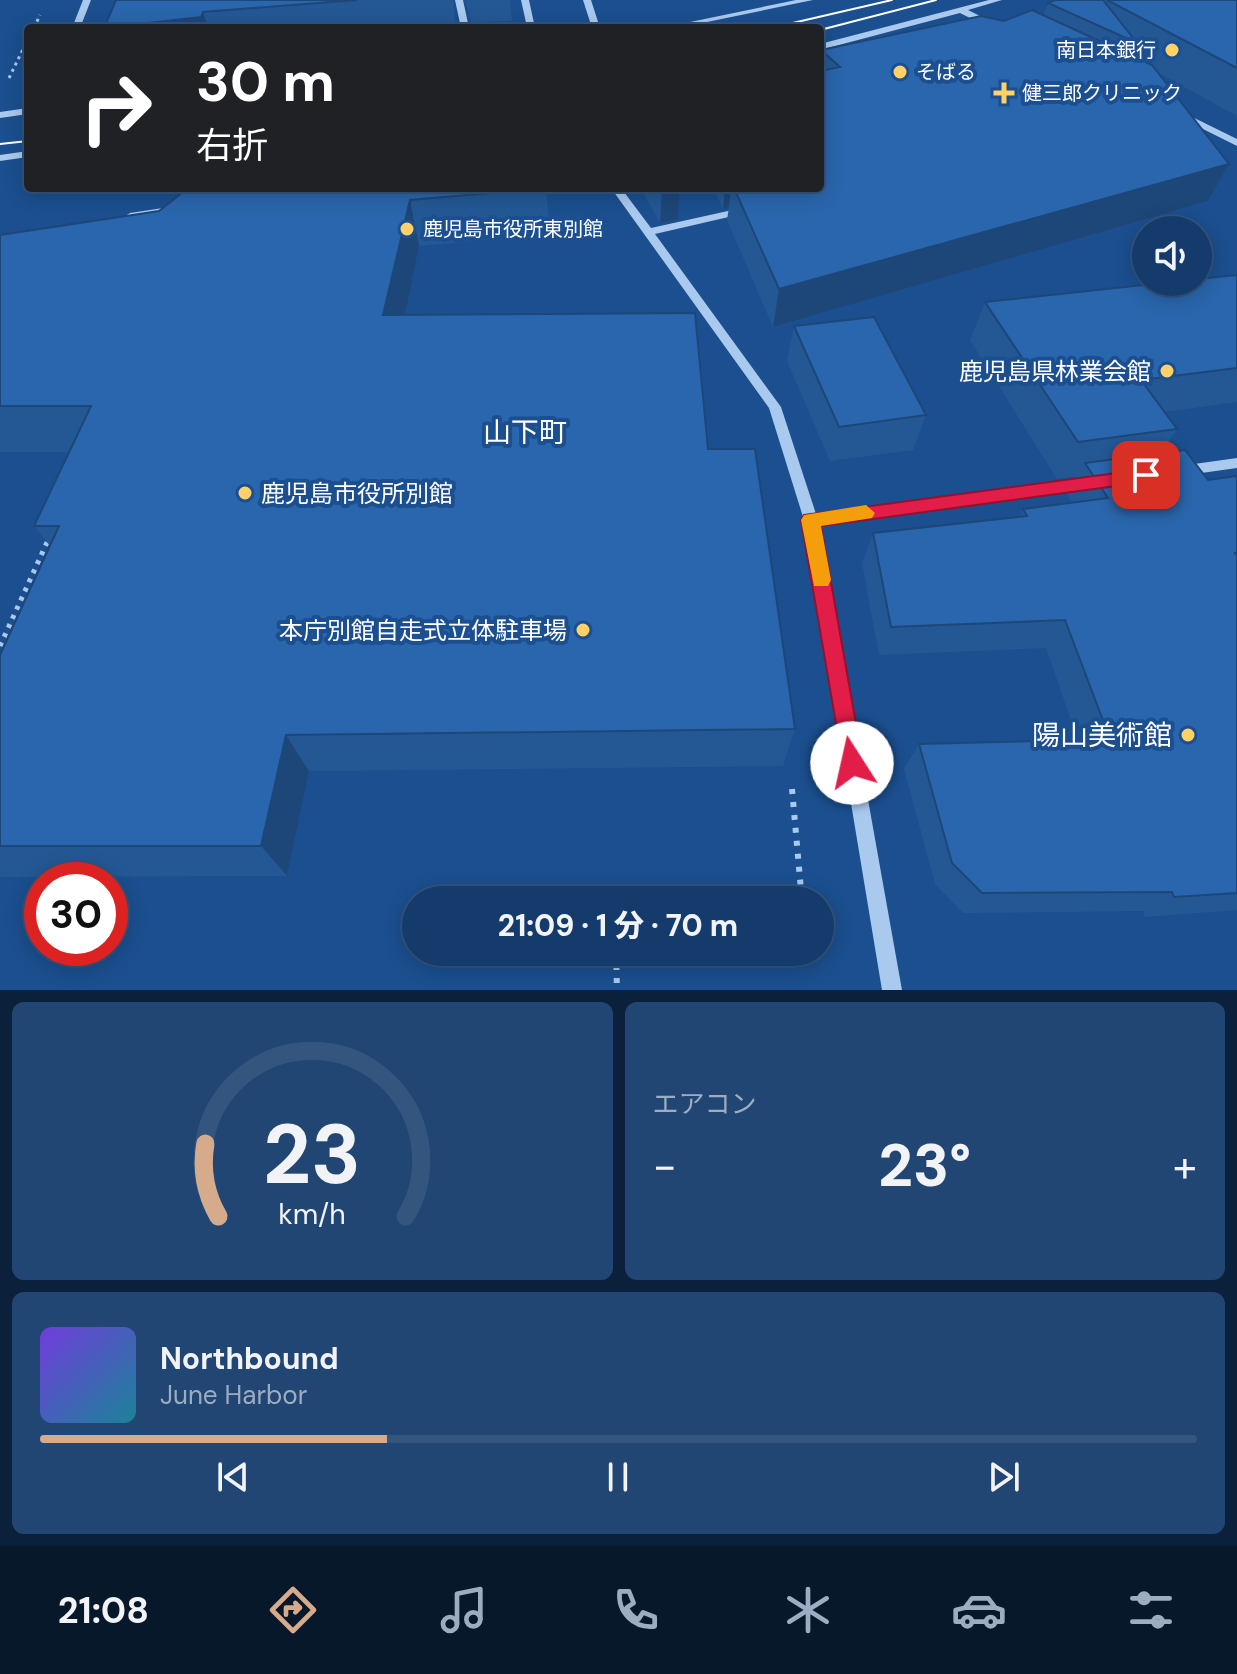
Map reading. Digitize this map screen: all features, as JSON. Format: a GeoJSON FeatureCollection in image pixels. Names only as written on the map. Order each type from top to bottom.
{"type":"FeatureCollection","features":[{"type":"Feature","properties":{"kind":"street"},"geometry":{"type":"LineString","coordinates":[[78,24],[87,0]]}},
{"type":"Feature","properties":{"kind":"street"},"geometry":{"type":"LineString","coordinates":[[459,0],[464,24]]}},
{"type":"Feature","properties":{"kind":"street"},"geometry":{"type":"LineString","coordinates":[[525,0],[530,24]]}},
{"type":"Feature","properties":{"kind":"street"},"geometry":{"type":"LineString","coordinates":[[587,0],[595,24]]}},
{"type":"Feature","properties":{"kind":"street"},"geometry":{"type":"LineString","coordinates":[[763,0],[772,10]]}},
{"type":"Feature","properties":{"kind":"street"},"geometry":{"type":"LineString","coordinates":[[689,24],[772,10],[809,0]]}},
{"type":"Feature","properties":{"kind":"street"},"geometry":{"type":"LineString","coordinates":[[824,46],[998,0]]}},
{"type":"Feature","properties":{"kind":"street"},"geometry":{"type":"LineString","coordinates":[[963,11],[999,29]]}},
{"type":"Feature","properties":{"kind":"street"},"geometry":{"type":"LineString","coordinates":[[1168,108],[1237,143]]}},
{"type":"Feature","properties":{"kind":"street"},"geometry":{"type":"LineString","coordinates":[[0,115],[24,112]]}},
{"type":"Feature","properties":{"kind":"street"},"geometry":{"type":"LineString","coordinates":[[0,158],[24,154]]}},
{"type":"Feature","properties":{"kind":"street"},"geometry":{"type":"LineString","coordinates":[[619,192],[775,407],[811,520],[892,990]]}},
{"type":"Feature","properties":{"kind":"street"},"geometry":{"type":"LineString","coordinates":[[649,232],[761,206]]}},
{"type":"Feature","properties":{"kind":"street"},"geometry":{"type":"LineString","coordinates":[[121,219],[188,207]]}},
{"type":"Feature","properties":{"kind":"street"},"geometry":{"type":"LineString","coordinates":[[1158,474],[1237,463]]}},
{"type":"Feature","properties":{"kind":"street"},"geometry":{"type":"LineString","coordinates":[[811,520],[1111,480]]}},
{"type":"Feature","properties":{"kind":"path"},"geometry":{"type":"LineString","coordinates":[[8,80],[24,47]]}},
{"type":"Feature","properties":{"kind":"path"},"geometry":{"type":"LineString","coordinates":[[0,646],[53,531]]}},
{"type":"Feature","properties":{"kind":"path"},"geometry":{"type":"LineString","coordinates":[[792,789],[801,886]]}},
{"type":"Feature","properties":{"kind":"path"},"geometry":{"type":"LineString","coordinates":[[616,966],[617,990]]}},
{"type":"Feature","properties":{"kind":"building"},"geometry":{"type":"Polygon","coordinates":[[[116,0],[357,0],[203,12],[201,17],[139,24],[106,24],[116,0]]]}},
{"type":"Feature","properties":{"kind":"building"},"geometry":{"type":"Polygon","coordinates":[[[1055,0],[1103,0],[1137,43],[1048,3],[1055,0]]]}},
{"type":"Feature","properties":{"kind":"building"},"geometry":{"type":"Polygon","coordinates":[[[1107,0],[1237,0],[1237,68],[1107,0]]]}},
{"type":"Feature","properties":{"kind":"building"},"geometry":{"type":"Polygon","coordinates":[[[1032,10],[1152,65],[1229,164],[779,289],[736,192],[824,192],[824,70],[840,67],[824,49],[981,16],[1004,21],[1032,10]]]}},
{"type":"Feature","properties":{"kind":"building"},"geometry":{"type":"Polygon","coordinates":[[[183,192],[501,192],[410,200],[383,315],[695,313],[708,449],[755,449],[795,729],[286,735],[261,846],[0,846],[0,655],[59,526],[34,526],[91,406],[0,406],[0,235],[159,211],[183,192]]]}},
{"type":"Feature","properties":{"kind":"building"},"geometry":{"type":"Polygon","coordinates":[[[1237,275],[1237,368],[1141,380],[1177,429],[1078,442],[985,302],[1132,286],[1132,296],[1212,296],[1212,278],[1237,275]]]}},
{"type":"Feature","properties":{"kind":"building"},"geometry":{"type":"Polygon","coordinates":[[[874,317],[926,415],[839,427],[794,326],[874,317]]]}},
{"type":"Feature","properties":{"kind":"building"},"geometry":{"type":"Polygon","coordinates":[[[1185,450],[1208,480],[1237,476],[1237,893],[1174,897],[1172,892],[982,893],[952,863],[919,744],[1110,739],[1065,620],[891,627],[873,533],[1027,516],[1023,509],[1108,498],[1085,463],[1185,450]]]}},
{"type":"Feature","properties":{"kind":"tram line"},"geometry":{"type":"LineString","coordinates":[[788,24],[892,0]]}},
{"type":"Feature","properties":{"kind":"tram line"},"geometry":{"type":"LineString","coordinates":[[824,29],[936,0]]}},
{"type":"Feature","properties":{"kind":"tram line"},"geometry":{"type":"LineString","coordinates":[[0,144],[24,141]]}},
{"type":"Feature","properties":{"kind":"slow traffic"},"geometry":{"type":"LineString","coordinates":[[821,580],[811,520],[866,513]]}},
{"type":"Feature","properties":{"kind":"place","name":"南日本銀行"},"geometry":{"type":"Point","coordinates":[1172,50]}},
{"type":"Feature","properties":{"kind":"place","name":"そばる"},"geometry":{"type":"Point","coordinates":[900,72]}},
{"type":"Feature","properties":{"kind":"place","name":"健三郎クリニック"},"geometry":{"type":"Point","coordinates":[1004,93]}},
{"type":"Feature","properties":{"kind":"place","name":"鹿児島市役所東別館"},"geometry":{"type":"Point","coordinates":[407,229]}},
{"type":"Feature","properties":{"kind":"place","name":"鹿児島県林業会館"},"geometry":{"type":"Point","coordinates":[1167,371]}},
{"type":"Feature","properties":{"kind":"place","name":"鹿児島市役所別館"},"geometry":{"type":"Point","coordinates":[245,493]}},
{"type":"Feature","properties":{"kind":"place","name":"本庁別館自走式立体駐車場"},"geometry":{"type":"Point","coordinates":[583,630]}},
{"type":"Feature","properties":{"kind":"place","name":"陽山美術館"},"geometry":{"type":"Point","coordinates":[1188,735]}},
{"type":"Feature","properties":{"kind":"district","name":"山下町"},"geometry":{"type":"Point","coordinates":[525,432]}},
{"type":"Feature","properties":{"kind":"route"},"geometry":{"type":"LineString","coordinates":[[852,763],[811,520],[1146,475]]}}]}
